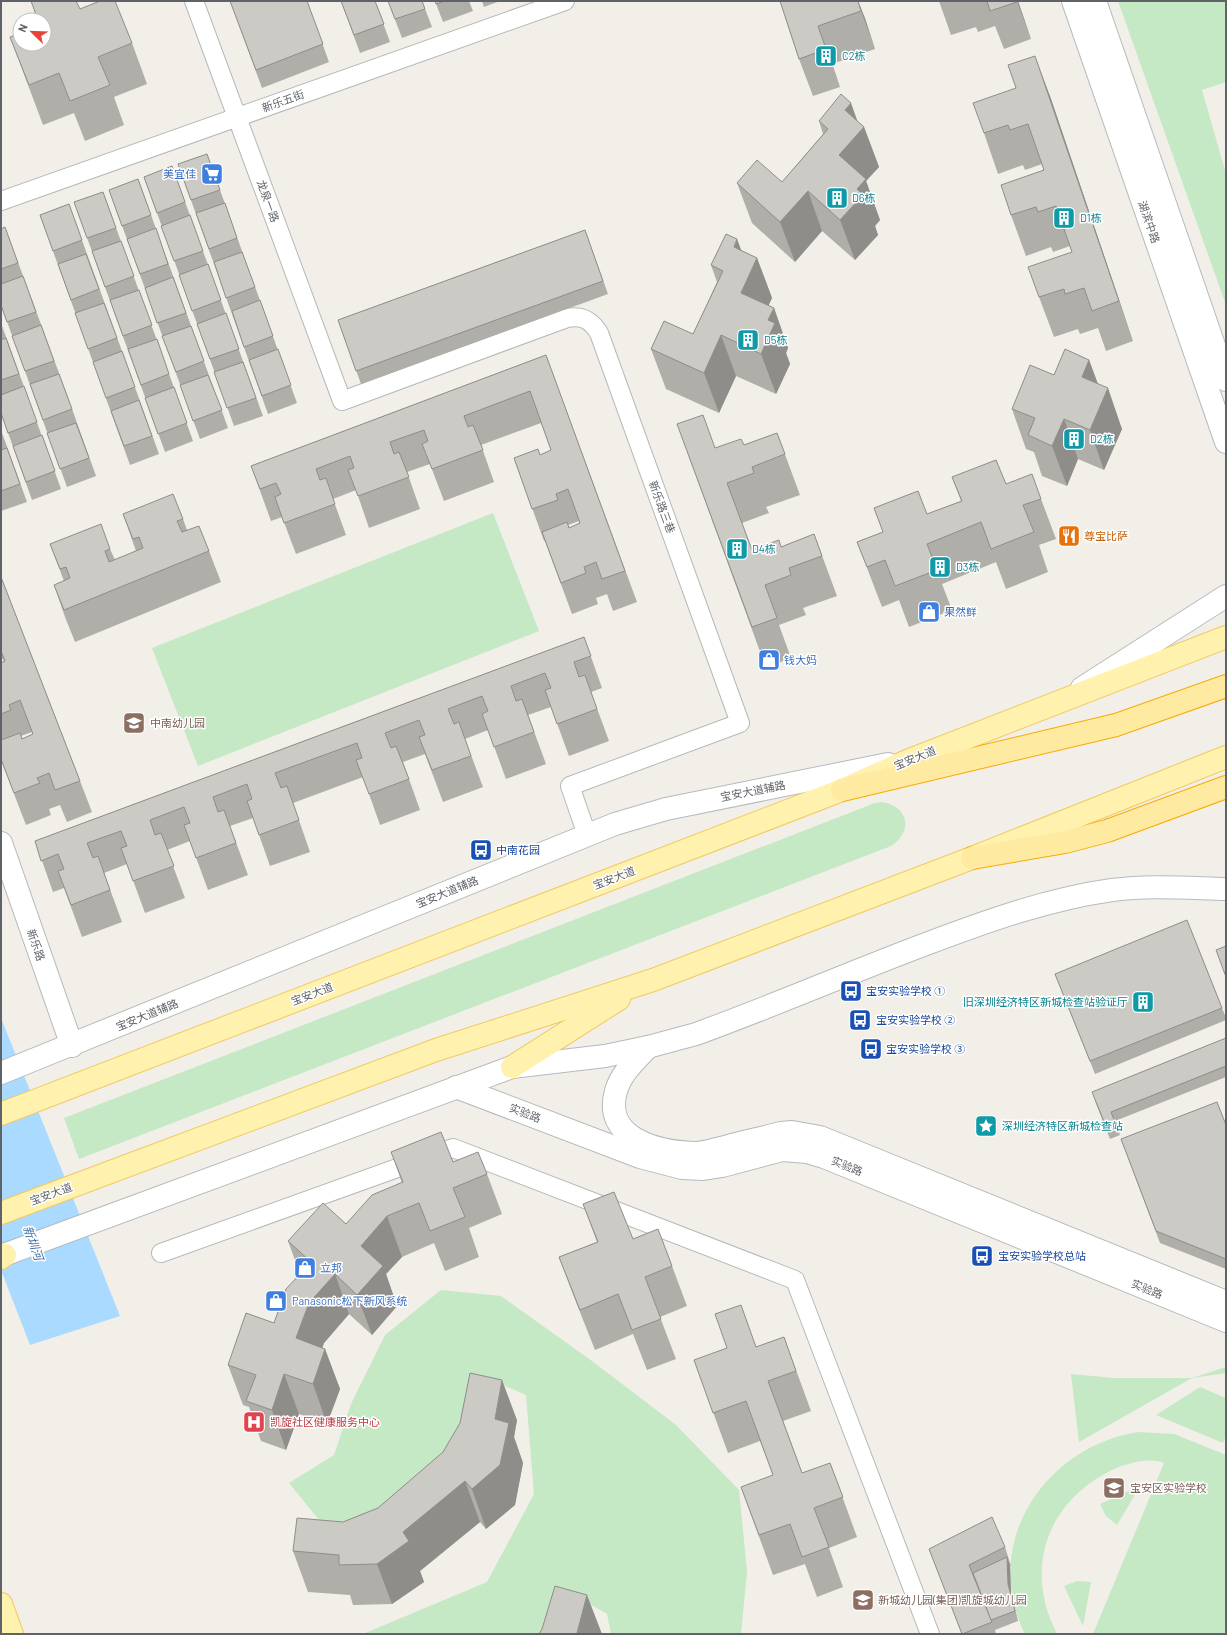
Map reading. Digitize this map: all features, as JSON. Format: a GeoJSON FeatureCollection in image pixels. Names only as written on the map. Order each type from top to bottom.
{"type":"FeatureCollection","features":[{"type":"Feature","properties":{"kind":"highway"},"geometry":{"type":"LineString","coordinates":[[842,790],[1116,725],[1226,686]]}},
{"type":"Feature","properties":{"kind":"highway"},"geometry":{"type":"LineString","coordinates":[[972,858],[1065,842],[1107,831],[1226,787]]}},
{"type":"Feature","properties":{"kind":"main road","name":"湖滨中路"},"geometry":{"type":"LineString","coordinates":[[1073,1],[1221,417],[1226,442]]}},
{"type":"Feature","properties":{"kind":"main road","name":"湖滨中路"},"geometry":{"type":"LineString","coordinates":[[1095,1],[1226,380]]}},
{"type":"Feature","properties":{"kind":"main road"},"geometry":{"type":"LineString","coordinates":[[1058,703],[1224,595]]}},
{"type":"Feature","properties":{"kind":"main road","name":"宝安大道"},"geometry":{"type":"LineString","coordinates":[[1,1114],[842,790],[907,761],[1226,637]]}},
{"type":"Feature","properties":{"kind":"main road","name":"宝安大道"},"geometry":{"type":"LineString","coordinates":[[1,1213],[436,1050],[653,980],[972,858],[1226,757]]}},
{"type":"Feature","properties":{"kind":"main road","name":"宝安大道辅路"},"geometry":{"type":"LineString","coordinates":[[1,1073],[72,1046],[615,824],[666,809],[907,761]]}},
{"type":"Feature","properties":{"kind":"main road","name":"新乐路"},"geometry":{"type":"LineString","coordinates":[[1,844],[72,1046]]}},
{"type":"Feature","properties":{"kind":"main road"},"geometry":{"type":"LineString","coordinates":[[512,1067],[605,1056],[648,1047],[722,1024],[997,917],[1073,898],[1112,890],[1149,887],[1184,886],[1221,890]]}},
{"type":"Feature","properties":{"kind":"main road"},"geometry":{"type":"LineString","coordinates":[[2,1256],[512,1067],[623,997],[653,980]]}},
{"type":"Feature","properties":{"kind":"main road","name":"实验路"},"geometry":{"type":"LineString","coordinates":[[648,1047],[621,1080],[614,1101],[618,1120],[623,1129],[631,1138],[640,1143],[669,1150],[696,1153],[781,1133],[792,1132],[820,1137],[1226,1302]]}},
{"type":"Feature","properties":{"kind":"main road","name":"实验路"},"geometry":{"type":"LineString","coordinates":[[456,1087],[640,1157],[682,1168],[704,1169],[722,1166],[782,1150],[807,1152],[831,1160],[1226,1321]]}},
{"type":"Feature","properties":{"kind":"main road"},"geometry":{"type":"LineString","coordinates":[[1,1604],[12,1634]]}},
{"type":"Feature","properties":{"kind":"street","name":"龙泉一路"},"geometry":{"type":"LineString","coordinates":[[194,1],[342,401]]}},
{"type":"Feature","properties":{"kind":"street","name":"新乐五街"},"geometry":{"type":"LineString","coordinates":[[1,201],[565,1]]}},
{"type":"Feature","properties":{"kind":"street","name":"新乐路三巷"},"geometry":{"type":"LineString","coordinates":[[342,401],[567,318],[582,317],[589,320],[599,333],[740,723],[570,786],[587,835]]}},
{"type":"Feature","properties":{"kind":"street"},"geometry":{"type":"LineString","coordinates":[[161,1253],[453,1148],[795,1280],[930,1634]]}},
{"type":"Feature","properties":{"kind":"green space"},"geometry":{"type":"Polygon","coordinates":[[[1118,1],[1226,1],[1226,82],[1202,90],[1226,174],[1226,305],[1118,1]]]}},
{"type":"Feature","properties":{"kind":"green space"},"geometry":{"type":"Polygon","coordinates":[[[493,513],[539,631],[198,766],[152,648],[493,513]]]}},
{"type":"Feature","properties":{"kind":"green space"},"geometry":{"type":"Polygon","coordinates":[[[882,802],[891,804],[898,809],[903,814],[905,820],[903,834],[891,846],[79,1159],[64,1118],[875,803],[882,802]]]}},
{"type":"Feature","properties":{"kind":"green space"},"geometry":{"type":"Polygon","coordinates":[[[441,1290],[501,1296],[592,1361],[676,1425],[739,1490],[747,1571],[741,1634],[611,1634],[607,1614],[576,1596],[559,1634],[363,1634],[487,1582],[534,1494],[526,1395],[484,1377],[465,1455],[391,1522],[320,1521],[289,1483],[334,1455],[351,1404],[385,1335],[441,1290]]]}},
{"type":"Feature","properties":{"kind":"green space"},"geometry":{"type":"Polygon","coordinates":[[[1226,1367],[1226,1373],[1192,1378],[1226,1367]]]}},
{"type":"Feature","properties":{"kind":"green space"},"geometry":{"type":"Polygon","coordinates":[[[1071,1374],[1114,1378],[1192,1378],[1079,1442],[1071,1374]]]}},
{"type":"Feature","properties":{"kind":"green space"},"geometry":{"type":"Polygon","coordinates":[[[1200,1387],[1226,1398],[1226,1435],[1223,1443],[1156,1415],[1200,1387]]]}},
{"type":"Feature","properties":{"kind":"green space"},"geometry":{"type":"Polygon","coordinates":[[[1138,1432],[1174,1434],[1226,1455],[1226,1634],[1093,1634],[1164,1463],[1158,1461],[1146,1461],[1132,1463],[1114,1469],[1091,1483],[1072,1499],[1058,1518],[1048,1539],[1042,1561],[1042,1585],[1047,1609],[1057,1634],[1025,1634],[1013,1600],[1010,1567],[1016,1534],[1029,1505],[1049,1479],[1074,1457],[1104,1441],[1138,1432]]]}},
{"type":"Feature","properties":{"kind":"green space"},"geometry":{"type":"Polygon","coordinates":[[[1140,1486],[1117,1525],[1106,1516],[1100,1504],[1140,1486]]]}},
{"type":"Feature","properties":{"kind":"green space"},"geometry":{"type":"Polygon","coordinates":[[[1077,1581],[1091,1582],[1083,1626],[1064,1586],[1077,1581]]]}},
{"type":"Feature","properties":{"kind":"water","name":"新圳河"},"geometry":{"type":"Polygon","coordinates":[[[1,1018],[120,1316],[30,1345],[1,1270],[1,1018]]]}},
{"type":"Feature","properties":{"kind":"building"},"geometry":{"type":"Polygon","coordinates":[[[31,1],[76,1],[80,9],[100,1],[115,1],[132,43],[98,57],[110,85],[70,101],[59,73],[29,85],[16,52],[52,52],[52,12],[35,12],[31,1]]]}},
{"type":"Feature","properties":{"kind":"building"},"geometry":{"type":"Polygon","coordinates":[[[230,1],[307,1],[323,44],[256,70],[230,1]]]}},
{"type":"Feature","properties":{"kind":"building"},"geometry":{"type":"Polygon","coordinates":[[[341,1],[375,1],[384,24],[354,35],[341,1]]]}},
{"type":"Feature","properties":{"kind":"building"},"geometry":{"type":"Polygon","coordinates":[[[388,1],[422,1],[425,9],[395,19],[388,1]]]}},
{"type":"Feature","properties":{"kind":"building"},"geometry":{"type":"Polygon","coordinates":[[[435,1],[445,1],[436,4],[435,1]]]}},
{"type":"Feature","properties":{"kind":"building"},"geometry":{"type":"Polygon","coordinates":[[[780,1],[858,1],[861,11],[818,26],[826,49],[799,59],[780,1]]]}},
{"type":"Feature","properties":{"kind":"building"},"geometry":{"type":"Polygon","coordinates":[[[987,1],[1017,1],[1017,2],[990,11],[987,1]]]}},
{"type":"Feature","properties":{"kind":"building"},"geometry":{"type":"Polygon","coordinates":[[[1035,56],[1119,301],[1092,311],[1084,288],[1065,294],[1064,289],[1039,297],[1028,267],[1072,252],[1056,206],[1038,212],[1036,207],[1011,215],[1001,185],[1044,170],[1028,124],[1010,130],[1008,125],[984,133],[973,103],[1016,88],[1008,65],[1035,56]]]}},
{"type":"Feature","properties":{"kind":"building"},"geometry":{"type":"Polygon","coordinates":[[[841,94],[851,103],[845,110],[864,127],[839,155],[866,179],[857,189],[863,195],[840,220],[808,191],[780,222],[737,183],[757,160],[782,182],[828,129],[819,121],[841,94]]]}},
{"type":"Feature","properties":{"kind":"building"},"geometry":{"type":"Polygon","coordinates":[[[207,154],[220,190],[191,200],[178,164],[207,154]]]}},
{"type":"Feature","properties":{"kind":"building"},"geometry":{"type":"Polygon","coordinates":[[[172,166],[185,202],[157,213],[144,177],[172,166]]]}},
{"type":"Feature","properties":{"kind":"building"},"geometry":{"type":"Polygon","coordinates":[[[138,179],[151,215],[122,226],[109,190],[138,179]]]}},
{"type":"Feature","properties":{"kind":"building"},"geometry":{"type":"Polygon","coordinates":[[[103,192],[116,228],[87,238],[74,202],[103,192]]]}},
{"type":"Feature","properties":{"kind":"building"},"geometry":{"type":"Polygon","coordinates":[[[225,203],[237,238],[209,249],[196,213],[225,203]]]}},
{"type":"Feature","properties":{"kind":"building"},"geometry":{"type":"Polygon","coordinates":[[[69,204],[82,240],[53,251],[40,215],[69,204]]]}},
{"type":"Feature","properties":{"kind":"building"},"geometry":{"type":"Polygon","coordinates":[[[190,215],[203,251],[174,261],[161,226],[190,215]]]}},
{"type":"Feature","properties":{"kind":"building"},"geometry":{"type":"Polygon","coordinates":[[[5,227],[18,263],[1,269],[1,229],[5,227]]]}},
{"type":"Feature","properties":{"kind":"building"},"geometry":{"type":"Polygon","coordinates":[[[156,228],[168,264],[140,274],[127,239],[156,228]]]}},
{"type":"Feature","properties":{"kind":"building"},"geometry":{"type":"Polygon","coordinates":[[[585,230],[603,281],[356,371],[338,320],[585,230]]]}},
{"type":"Feature","properties":{"kind":"building"},"geometry":{"type":"Polygon","coordinates":[[[726,234],[737,239],[734,247],[757,258],[741,293],[774,308],[768,320],[775,323],[761,354],[721,335],[704,373],[651,349],[664,321],[693,334],[723,271],[711,265],[726,234]]]}},
{"type":"Feature","properties":{"kind":"building"},"geometry":{"type":"Polygon","coordinates":[[[121,241],[134,276],[105,287],[92,251],[121,241]]]}},
{"type":"Feature","properties":{"kind":"building"},"geometry":{"type":"Polygon","coordinates":[[[242,252],[255,287],[226,298],[214,262],[242,252]]]}},
{"type":"Feature","properties":{"kind":"building"},"geometry":{"type":"Polygon","coordinates":[[[86,254],[99,289],[71,300],[58,264],[86,254]]]}},
{"type":"Feature","properties":{"kind":"building"},"geometry":{"type":"Polygon","coordinates":[[[208,264],[221,300],[192,311],[179,275],[208,264]]]}},
{"type":"Feature","properties":{"kind":"building"},"geometry":{"type":"Polygon","coordinates":[[[23,276],[36,312],[7,322],[1,305],[1,284],[23,276]]]}},
{"type":"Feature","properties":{"kind":"building"},"geometry":{"type":"Polygon","coordinates":[[[173,277],[186,313],[157,323],[145,288],[173,277]]]}},
{"type":"Feature","properties":{"kind":"building"},"geometry":{"type":"Polygon","coordinates":[[[139,290],[152,325],[123,336],[110,300],[139,290]]]}},
{"type":"Feature","properties":{"kind":"building"},"geometry":{"type":"Polygon","coordinates":[[[260,300],[273,336],[244,347],[232,311],[260,300]]]}},
{"type":"Feature","properties":{"kind":"building"},"geometry":{"type":"Polygon","coordinates":[[[104,303],[117,338],[88,349],[75,313],[104,303]]]}},
{"type":"Feature","properties":{"kind":"building"},"geometry":{"type":"Polygon","coordinates":[[[226,313],[239,349],[210,359],[197,324],[226,313]]]}},
{"type":"Feature","properties":{"kind":"building"},"geometry":{"type":"Polygon","coordinates":[[[41,325],[54,361],[25,371],[12,336],[41,325]]]}},
{"type":"Feature","properties":{"kind":"building"},"geometry":{"type":"Polygon","coordinates":[[[191,326],[204,361],[176,372],[162,336],[191,326]]]}},
{"type":"Feature","properties":{"kind":"building"},"geometry":{"type":"Polygon","coordinates":[[[6,338],[19,374],[1,380],[1,340],[6,338]]]}},
{"type":"Feature","properties":{"kind":"building"},"geometry":{"type":"Polygon","coordinates":[[[157,339],[169,374],[141,385],[128,349],[157,339]]]}},
{"type":"Feature","properties":{"kind":"building"},"geometry":{"type":"Polygon","coordinates":[[[278,349],[291,385],[262,396],[249,360],[278,349]]]}},
{"type":"Feature","properties":{"kind":"building"},"geometry":{"type":"Polygon","coordinates":[[[1065,349],[1089,360],[1082,377],[1108,388],[1090,430],[1064,419],[1052,446],[1028,435],[1035,418],[1012,409],[1030,365],[1054,375],[1065,349]]]}},
{"type":"Feature","properties":{"kind":"building"},"geometry":{"type":"Polygon","coordinates":[[[122,351],[135,387],[106,398],[93,362],[122,351]]]}},
{"type":"Feature","properties":{"kind":"building"},"geometry":{"type":"Polygon","coordinates":[[[546,355],[625,571],[602,579],[596,562],[584,567],[586,573],[561,583],[542,532],[567,522],[569,528],[580,523],[568,489],[556,494],[558,500],[532,509],[514,458],[538,449],[540,455],[551,450],[530,391],[464,416],[468,427],[473,425],[483,450],[432,469],[422,444],[428,441],[424,430],[390,442],[394,454],[399,452],[409,477],[358,496],[348,470],[354,468],[350,456],[316,469],[320,480],[326,478],[335,504],[284,523],[275,497],[281,494],[276,483],[260,489],[251,466],[546,355]]]}},
{"type":"Feature","properties":{"kind":"building"},"geometry":{"type":"Polygon","coordinates":[[[243,362],[256,398],[227,408],[214,372],[243,362]]]}},
{"type":"Feature","properties":{"kind":"building"},"geometry":{"type":"Polygon","coordinates":[[[59,374],[72,409],[43,420],[30,384],[59,374]]]}},
{"type":"Feature","properties":{"kind":"building"},"geometry":{"type":"Polygon","coordinates":[[[208,375],[222,410],[193,421],[180,385],[208,375]]]}},
{"type":"Feature","properties":{"kind":"building"},"geometry":{"type":"Polygon","coordinates":[[[24,386],[37,422],[8,433],[1,413],[1,395],[24,386]]]}},
{"type":"Feature","properties":{"kind":"building"},"geometry":{"type":"Polygon","coordinates":[[[174,387],[187,423],[158,434],[145,398],[174,387]]]}},
{"type":"Feature","properties":{"kind":"building"},"geometry":{"type":"Polygon","coordinates":[[[139,400],[152,436],[124,446],[111,411],[139,400]]]}},
{"type":"Feature","properties":{"kind":"building"},"geometry":{"type":"Polygon","coordinates":[[[703,415],[715,448],[741,439],[744,445],[777,433],[785,454],[752,467],[754,473],[727,483],[752,550],[779,540],[781,547],[814,534],[822,556],[789,568],[791,575],[765,585],[777,618],[752,627],[677,424],[703,415]]]}},
{"type":"Feature","properties":{"kind":"building"},"geometry":{"type":"Polygon","coordinates":[[[76,423],[89,458],[60,469],[47,433],[76,423]]]}},
{"type":"Feature","properties":{"kind":"building"},"geometry":{"type":"Polygon","coordinates":[[[42,435],[55,471],[26,482],[13,446],[42,435]]]}},
{"type":"Feature","properties":{"kind":"building"},"geometry":{"type":"Polygon","coordinates":[[[7,448],[20,484],[1,491],[1,450],[7,448]]]}},
{"type":"Feature","properties":{"kind":"building"},"geometry":{"type":"Polygon","coordinates":[[[996,460],[1006,484],[1032,474],[1041,499],[1023,505],[1034,532],[991,549],[981,522],[927,544],[937,570],[895,586],[885,560],[867,567],[857,542],[883,532],[874,508],[918,491],[927,514],[962,501],[952,477],[996,460]]]}},
{"type":"Feature","properties":{"kind":"building"},"geometry":{"type":"Polygon","coordinates":[[[173,494],[183,519],[177,521],[182,532],[199,526],[209,551],[64,610],[54,585],[70,578],[66,567],[60,569],[50,544],[101,524],[110,549],[105,551],[109,562],[143,548],[139,537],[133,539],[123,514],[173,494]]]}},
{"type":"Feature","properties":{"kind":"building"},"geometry":{"type":"Polygon","coordinates":[[[1,577],[80,781],[55,790],[49,773],[37,778],[40,783],[14,793],[1,759],[1,740],[20,733],[22,739],[33,734],[20,700],[9,705],[11,710],[1,714],[1,663],[5,661],[1,651],[1,577]]]}},
{"type":"Feature","properties":{"kind":"building"},"geometry":{"type":"Polygon","coordinates":[[[584,637],[591,656],[574,662],[579,677],[585,675],[597,709],[557,724],[545,690],[551,688],[545,673],[511,686],[516,701],[522,699],[534,732],[494,747],[482,714],[488,711],[482,696],[448,709],[454,724],[459,722],[471,756],[432,770],[419,737],[425,735],[419,720],[385,733],[391,748],[396,746],[409,779],[369,794],[356,760],[362,758],[357,743],[275,773],[281,788],[287,786],[299,820],[259,835],[247,801],[252,799],[247,784],[213,797],[218,812],[224,810],[236,843],[196,858],[184,825],[190,823],[184,807],[150,820],[155,835],[161,833],[174,866],[133,881],[121,848],[127,846],[121,831],[87,843],[93,858],[98,856],[110,890],[71,905],[58,871],[64,869],[58,854],[41,861],[35,841],[584,637]]]}},
{"type":"Feature","properties":{"kind":"building","name":"旧深圳经济特区新城检查站验证厅"},"geometry":{"type":"Polygon","coordinates":[[[1187,920],[1222,1008],[1090,1061],[1055,974],[1187,920]]]}},
{"type":"Feature","properties":{"kind":"building"},"geometry":{"type":"Polygon","coordinates":[[[1226,946],[1226,977],[1216,950],[1226,946]]]}},
{"type":"Feature","properties":{"kind":"building"},"geometry":{"type":"Polygon","coordinates":[[[1226,1038],[1226,1066],[1111,1112],[1116,1125],[1107,1129],[1092,1092],[1226,1038]]]}},
{"type":"Feature","properties":{"kind":"building"},"geometry":{"type":"Polygon","coordinates":[[[1217,1102],[1226,1125],[1226,1259],[1156,1231],[1121,1139],[1217,1102]]]}},
{"type":"Feature","properties":{"kind":"building"},"geometry":{"type":"Polygon","coordinates":[[[441,1132],[453,1162],[478,1152],[487,1174],[453,1188],[465,1217],[430,1231],[419,1203],[387,1216],[361,1246],[383,1266],[357,1295],[335,1274],[309,1303],[296,1338],[325,1349],[313,1384],[284,1374],[272,1410],[246,1401],[256,1375],[228,1365],[246,1313],[274,1323],[286,1289],[311,1262],[288,1241],[323,1203],[346,1224],[372,1195],[403,1182],[391,1152],[441,1132]]]}},
{"type":"Feature","properties":{"kind":"building"},"geometry":{"type":"Polygon","coordinates":[[[614,1192],[633,1239],[658,1229],[672,1266],[645,1277],[661,1319],[632,1330],[618,1294],[580,1310],[559,1257],[598,1242],[583,1204],[614,1192]]]}},
{"type":"Feature","properties":{"kind":"building"},"geometry":{"type":"Polygon","coordinates":[[[741,1305],[756,1347],[784,1337],[796,1371],[768,1381],[802,1473],[830,1463],[843,1497],[814,1508],[829,1547],[802,1557],[790,1524],[759,1535],[741,1487],[773,1475],[746,1401],[713,1413],[694,1360],[727,1348],[715,1314],[741,1305]]]}},
{"type":"Feature","properties":{"kind":"building"},"geometry":{"type":"Polygon","coordinates":[[[470,1373],[502,1380],[495,1419],[509,1423],[500,1465],[472,1489],[465,1481],[403,1532],[409,1541],[377,1564],[339,1565],[339,1555],[293,1551],[297,1518],[343,1522],[378,1508],[443,1452],[460,1423],[470,1373]]]}},
{"type":"Feature","properties":{"kind":"building"},"geometry":{"type":"Polygon","coordinates":[[[992,1517],[1005,1547],[969,1565],[992,1622],[962,1634],[929,1549],[992,1517]]]}},
{"type":"Feature","properties":{"kind":"building"},"geometry":{"type":"Polygon","coordinates":[[[1007,1557],[1008,1584],[1015,1611],[991,1620],[973,1573],[1007,1557]]]}},
{"type":"Feature","properties":{"kind":"building"},"geometry":{"type":"Polygon","coordinates":[[[555,1586],[587,1595],[577,1633],[579,1634],[539,1634],[542,1629],[555,1586]]]}},
{"type":"Feature","properties":{"kind":"place","name":"C2栋"},"geometry":{"type":"Point","coordinates":[826,56]}},
{"type":"Feature","properties":{"kind":"place","name":"美宜佳"},"geometry":{"type":"Point","coordinates":[212,174]}},
{"type":"Feature","properties":{"kind":"place","name":"D6栋"},"geometry":{"type":"Point","coordinates":[837,198]}},
{"type":"Feature","properties":{"kind":"place","name":"D1栋"},"geometry":{"type":"Point","coordinates":[1064,218]}},
{"type":"Feature","properties":{"kind":"place","name":"D5栋"},"geometry":{"type":"Point","coordinates":[748,340]}},
{"type":"Feature","properties":{"kind":"place","name":"D2栋"},"geometry":{"type":"Point","coordinates":[1074,439]}},
{"type":"Feature","properties":{"kind":"place","name":"尊宝比萨"},"geometry":{"type":"Point","coordinates":[1069,536]}},
{"type":"Feature","properties":{"kind":"place","name":"D4栋"},"geometry":{"type":"Point","coordinates":[737,549]}},
{"type":"Feature","properties":{"kind":"place","name":"D3栋"},"geometry":{"type":"Point","coordinates":[940,567]}},
{"type":"Feature","properties":{"kind":"place","name":"果然鲜"},"geometry":{"type":"Point","coordinates":[929,612]}},
{"type":"Feature","properties":{"kind":"place","name":"钱大妈"},"geometry":{"type":"Point","coordinates":[769,660]}},
{"type":"Feature","properties":{"kind":"place","name":"中南幼儿园"},"geometry":{"type":"Point","coordinates":[134,723]}},
{"type":"Feature","properties":{"kind":"place","name":"中南花园"},"geometry":{"type":"Point","coordinates":[481,850]}},
{"type":"Feature","properties":{"kind":"place","name":"宝安实验学校 ①"},"geometry":{"type":"Point","coordinates":[851,991]}},
{"type":"Feature","properties":{"kind":"place","name":"旧深圳经济特区新城检查站验证厅"},"geometry":{"type":"Point","coordinates":[1143,1002]}},
{"type":"Feature","properties":{"kind":"place","name":"宝安实验学校 ②"},"geometry":{"type":"Point","coordinates":[860,1020]}},
{"type":"Feature","properties":{"kind":"place","name":"宝安实验学校 ③"},"geometry":{"type":"Point","coordinates":[871,1049]}},
{"type":"Feature","properties":{"kind":"place","name":"深圳经济特区新城检查站"},"geometry":{"type":"Point","coordinates":[986,1126]}},
{"type":"Feature","properties":{"kind":"place","name":"宝安实验学校总站"},"geometry":{"type":"Point","coordinates":[982,1256]}},
{"type":"Feature","properties":{"kind":"place","name":"立邦"},"geometry":{"type":"Point","coordinates":[305,1268]}},
{"type":"Feature","properties":{"kind":"place","name":"Panasonic松下新风系统"},"geometry":{"type":"Point","coordinates":[276,1301]}},
{"type":"Feature","properties":{"kind":"place","name":"凯旋社区健康服务中心"},"geometry":{"type":"Point","coordinates":[254,1422]}},
{"type":"Feature","properties":{"kind":"place","name":"宝安区实验学校"},"geometry":{"type":"Point","coordinates":[1114,1488]}},
{"type":"Feature","properties":{"kind":"place","name":"新城幼儿园(集团)凯旋城幼儿园"},"geometry":{"type":"Point","coordinates":[863,1600]}}]}
